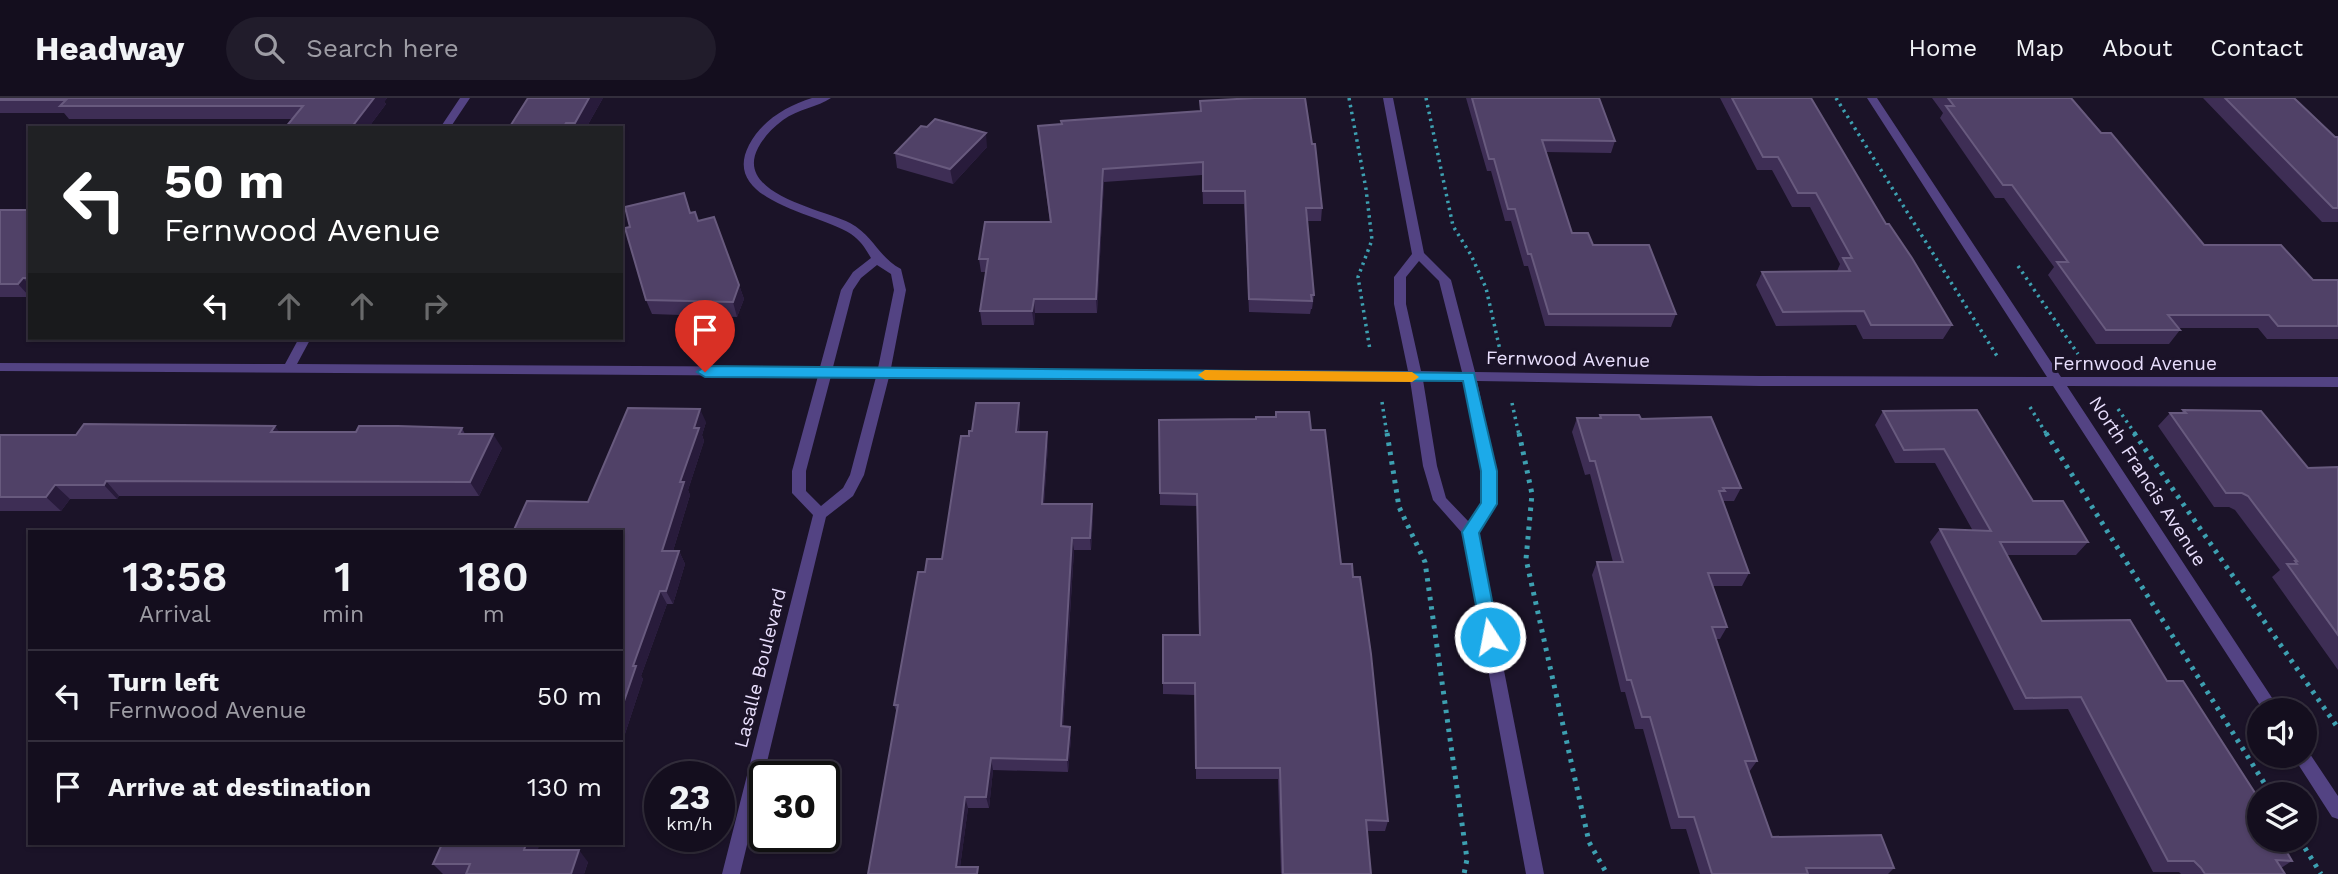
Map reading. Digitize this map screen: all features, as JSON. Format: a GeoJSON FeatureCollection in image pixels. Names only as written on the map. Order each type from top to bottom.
{"type":"FeatureCollection","features":[{"type":"Feature","properties":{"kind":"street"},"geometry":{"type":"LineString","coordinates":[[446,126],[465,98]]}},
{"type":"Feature","properties":{"kind":"street"},"geometry":{"type":"LineString","coordinates":[[826,98],[787,112],[766,127],[750,148],[747,167],[758,188],[784,203],[845,225],[866,240],[877,259],[897,272],[900,290],[884,374],[857,475],[848,492],[820,514],[799,493],[799,471],[847,290],[857,275],[877,259]]}},
{"type":"Feature","properties":{"kind":"street"},"geometry":{"type":"LineString","coordinates":[[1388,98],[1418,254],[1445,280],[1489,471],[1489,504],[1470,532]]}},
{"type":"Feature","properties":{"kind":"street","name":"North Francis Avenue"},"geometry":{"type":"LineString","coordinates":[[1872,98],[2264,698]]}},
{"type":"Feature","properties":{"kind":"street"},"geometry":{"type":"LineString","coordinates":[[1418,254],[1399,277],[1400,304],[1430,466],[1440,500],[1470,532],[1535,874]]}},
{"type":"Feature","properties":{"kind":"street"},"geometry":{"type":"LineString","coordinates":[[289,368],[304,340]]}},
{"type":"Feature","properties":{"kind":"street","name":"Fernwood Avenue"},"geometry":{"type":"LineString","coordinates":[[0,367],[1469,376],[2014,383],[2338,382]]}},
{"type":"Feature","properties":{"kind":"street","name":"Lasalle Boulevard"},"geometry":{"type":"LineString","coordinates":[[731,874],[820,514]]}},
{"type":"Feature","properties":{"kind":"street"},"geometry":{"type":"LineString","coordinates":[[2310,768],[2338,811]]}},
{"type":"Feature","properties":{"kind":"path"},"geometry":{"type":"LineString","coordinates":[[1836,98],[2263,782]]}},
{"type":"Feature","properties":{"kind":"path"},"geometry":{"type":"LineString","coordinates":[[2011,255],[2338,728]]}},
{"type":"Feature","properties":{"kind":"path"},"geometry":{"type":"LineString","coordinates":[[2307,852],[2321,874]]}},
{"type":"Feature","properties":{"kind":"building"},"geometry":{"type":"Polygon","coordinates":[[[374,98],[353,126],[287,126],[303,106],[60,106],[66,100],[0,100],[374,98]]]}},
{"type":"Feature","properties":{"kind":"building"},"geometry":{"type":"Polygon","coordinates":[[[528,98],[589,98],[575,123],[566,123],[564,126],[510,126],[528,98]]]}},
{"type":"Feature","properties":{"kind":"building"},"geometry":{"type":"Polygon","coordinates":[[[1305,98],[1312,144],[1315,144],[1322,208],[1306,208],[1314,295],[1311,295],[1312,301],[1249,299],[1245,191],[1203,191],[1203,162],[1103,169],[1096,299],[1034,299],[1032,311],[980,311],[988,259],[979,259],[985,222],[1051,222],[1038,126],[1062,124],[1061,121],[1201,111],[1200,101],[1305,98]]]}},
{"type":"Feature","properties":{"kind":"building"},"geometry":{"type":"Polygon","coordinates":[[[1472,98],[1599,98],[1615,141],[1542,140],[1572,233],[1588,233],[1593,245],[1649,245],[1676,314],[1549,314],[1515,209],[1508,209],[1494,159],[1489,159],[1472,98]]]}},
{"type":"Feature","properties":{"kind":"building"},"geometry":{"type":"Polygon","coordinates":[[[1732,98],[1811,98],[1886,224],[1889,224],[1912,258],[1952,325],[1871,325],[1864,311],[1783,312],[1762,272],[1850,271],[1843,258],[1852,258],[1816,193],[1798,193],[1778,157],[1763,157],[1732,98]]]}},
{"type":"Feature","properties":{"kind":"building"},"geometry":{"type":"Polygon","coordinates":[[[1948,98],[2071,98],[2101,133],[2111,133],[2204,245],[2281,245],[2313,280],[2338,280],[2338,326],[2278,326],[2269,315],[2168,315],[2180,330],[2106,330],[2057,262],[2068,262],[2012,185],[2003,185],[1946,106],[1954,106],[1948,98]]]}},
{"type":"Feature","properties":{"kind":"building"},"geometry":{"type":"Polygon","coordinates":[[[2225,98],[2294,98],[2338,137],[2338,208],[2333,208],[2225,98]]]}},
{"type":"Feature","properties":{"kind":"building"},"geometry":{"type":"Polygon","coordinates":[[[935,119],[986,133],[950,169],[895,153],[921,126],[927,127],[935,119]]]}},
{"type":"Feature","properties":{"kind":"building"},"geometry":{"type":"Polygon","coordinates":[[[684,193],[690,213],[695,212],[698,221],[714,217],[739,285],[733,302],[646,300],[625,228],[630,227],[625,207],[684,193]]]}},
{"type":"Feature","properties":{"kind":"building"},"geometry":{"type":"Polygon","coordinates":[[[0,210],[28,210],[28,278],[23,278],[18,284],[0,284],[0,210]]]}},
{"type":"Feature","properties":{"kind":"building"},"geometry":{"type":"Polygon","coordinates":[[[976,403],[1019,403],[1016,432],[1047,432],[1042,504],[1092,504],[1090,538],[1072,538],[1061,726],[1070,727],[1067,760],[991,758],[986,797],[965,797],[956,867],[978,867],[977,874],[868,874],[918,572],[925,572],[927,559],[942,559],[961,436],[969,436],[969,431],[972,431],[976,403]]]}},
{"type":"Feature","properties":{"kind":"building"},"geometry":{"type":"Polygon","coordinates":[[[628,408],[700,409],[694,428],[699,428],[680,482],[684,482],[662,551],[679,551],[666,591],[660,591],[633,666],[636,666],[623,704],[623,530],[514,530],[527,501],[588,502],[628,408]]]}},
{"type":"Feature","properties":{"kind":"building"},"geometry":{"type":"Polygon","coordinates":[[[1977,410],[2033,501],[2063,501],[2088,542],[2000,542],[2042,621],[2130,620],[2167,681],[2183,681],[2248,782],[2247,852],[2287,852],[2292,861],[2276,860],[2285,874],[2205,874],[2194,861],[2168,861],[2081,697],[2026,698],[1940,529],[1991,531],[1944,449],[1904,450],[1883,411],[1977,410]]]}},
{"type":"Feature","properties":{"kind":"building"},"geometry":{"type":"Polygon","coordinates":[[[2183,410],[2261,411],[2308,468],[2338,467],[2338,635],[2287,564],[2297,564],[2297,561],[2248,496],[2242,493],[2226,493],[2170,413],[2186,413],[2183,410]]]}},
{"type":"Feature","properties":{"kind":"building"},"geometry":{"type":"Polygon","coordinates":[[[1276,412],[1309,412],[1311,430],[1325,430],[1341,564],[1352,564],[1353,577],[1360,577],[1371,654],[1388,821],[1366,820],[1371,874],[1283,874],[1280,768],[1196,768],[1195,683],[1163,683],[1163,635],[1200,635],[1197,494],[1160,493],[1159,420],[1256,419],[1276,417],[1276,412]]]}},
{"type":"Feature","properties":{"kind":"building"},"geometry":{"type":"Polygon","coordinates":[[[1600,415],[1639,415],[1641,419],[1711,417],[1741,488],[1723,488],[1725,491],[1719,491],[1749,573],[1708,573],[1727,627],[1712,627],[1757,761],[1745,761],[1772,837],[1881,835],[1894,868],[1806,868],[1808,874],[1712,874],[1694,817],[1679,817],[1650,717],[1642,717],[1631,680],[1627,680],[1597,562],[1623,562],[1595,461],[1590,461],[1577,418],[1601,418],[1600,415]]]}},
{"type":"Feature","properties":{"kind":"building"},"geometry":{"type":"Polygon","coordinates":[[[84,424],[275,426],[271,432],[356,432],[359,426],[398,426],[462,428],[459,434],[493,434],[470,482],[106,481],[104,485],[55,485],[46,497],[0,497],[0,435],[76,435],[84,424]]]}},
{"type":"Feature","properties":{"kind":"building"},"geometry":{"type":"Polygon","coordinates":[[[442,845],[526,845],[524,850],[579,850],[571,874],[466,874],[470,864],[433,864],[442,845]]]}},
{"type":"Feature","properties":{"kind":"slow traffic"},"geometry":{"type":"LineString","coordinates":[[1205,375],[1412,377]]}},
{"type":"Feature","properties":{"kind":"route"},"geometry":{"type":"LineString","coordinates":[[705,372],[1469,376],[1489,471],[1489,504],[1470,532],[1490,637]]}}]}
